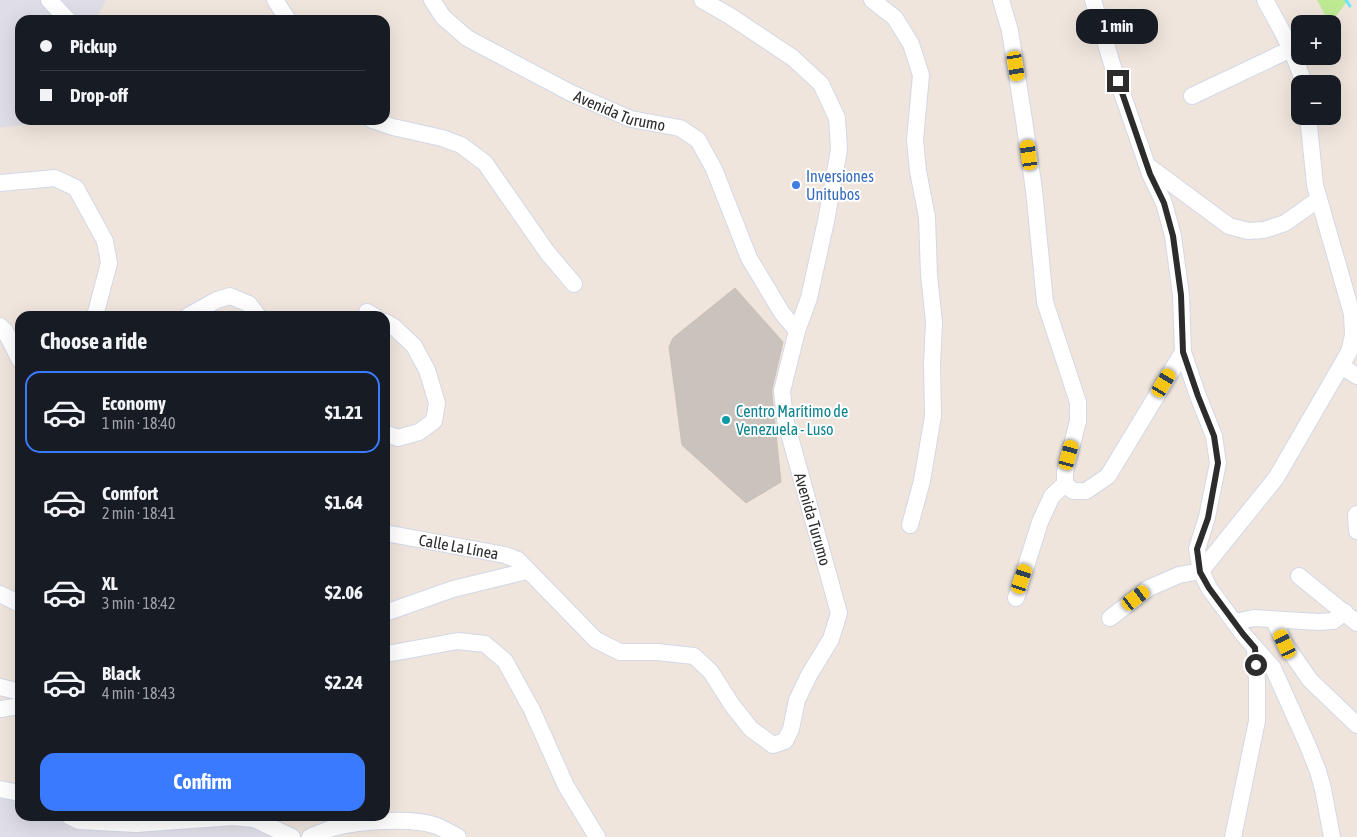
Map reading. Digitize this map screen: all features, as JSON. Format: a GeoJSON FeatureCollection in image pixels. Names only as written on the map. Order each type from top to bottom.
{"type":"FeatureCollection","features":[{"type":"Feature","properties":{"kind":"street"},"geometry":{"type":"LineString","coordinates":[[49,0],[63,15]]}},
{"type":"Feature","properties":{"kind":"street"},"geometry":{"type":"LineString","coordinates":[[275,0],[285,15]]}},
{"type":"Feature","properties":{"kind":"street","name":"Avenida Turumo"},"geometry":{"type":"LineString","coordinates":[[432,0],[443,17],[467,38],[571,93],[631,119],[680,128],[698,140],[714,169],[749,258],[782,313],[797,330],[782,391],[785,419],[839,613],[831,639],[809,675],[797,700],[791,729],[785,741],[773,745],[751,729],[710,672],[694,656],[657,652],[620,652],[596,640],[527,571]]}},
{"type":"Feature","properties":{"kind":"street"},"geometry":{"type":"LineString","coordinates":[[702,0],[730,16],[793,58],[821,84],[837,118],[839,150],[826,221],[809,298],[797,330]]}},
{"type":"Feature","properties":{"kind":"street"},"geometry":{"type":"LineString","coordinates":[[725,0],[730,16]]}},
{"type":"Feature","properties":{"kind":"street"},"geometry":{"type":"LineString","coordinates":[[872,0],[895,18],[911,44],[920,75],[915,140],[918,172],[927,217],[929,275],[934,322],[932,364],[933,416],[922,481],[910,525]]}},
{"type":"Feature","properties":{"kind":"street"},"geometry":{"type":"LineString","coordinates":[[1001,0],[1010,31],[1024,120],[1034,190],[1045,302],[1078,402],[1078,421],[1065,472],[1065,484],[1073,492],[1086,491],[1108,476],[1183,352]]}},
{"type":"Feature","properties":{"kind":"street"},"geometry":{"type":"LineString","coordinates":[[1093,0],[1112,64],[1147,165],[1164,203],[1173,236],[1181,295],[1183,352],[1214,436],[1218,463],[1208,518],[1197,549],[1200,572],[1209,588],[1234,622],[1273,668],[1318,771],[1332,837]]}},
{"type":"Feature","properties":{"kind":"street"},"geometry":{"type":"LineString","coordinates":[[1192,96],[1291,49],[1265,0]]}},
{"type":"Feature","properties":{"kind":"street"},"geometry":{"type":"LineString","coordinates":[[387,125],[442,138],[462,145],[485,163],[547,252],[574,284]]}},
{"type":"Feature","properties":{"kind":"street"},"geometry":{"type":"LineString","coordinates":[[1110,618],[1149,588],[1179,575],[1200,572],[1276,478],[1349,352],[1355,324],[1319,199],[1309,125]]}},
{"type":"Feature","properties":{"kind":"street"},"geometry":{"type":"LineString","coordinates":[[1147,165],[1229,226],[1248,231],[1264,230],[1285,222],[1319,199]]}},
{"type":"Feature","properties":{"kind":"street"},"geometry":{"type":"LineString","coordinates":[[0,182],[55,178],[76,188],[105,241],[108,263],[96,311]]}},
{"type":"Feature","properties":{"kind":"street"},"geometry":{"type":"LineString","coordinates":[[197,311],[217,300],[230,296],[249,304],[254,311]]}},
{"type":"Feature","properties":{"kind":"street"},"geometry":{"type":"LineString","coordinates":[[390,325],[414,346],[427,370],[437,403],[434,421],[419,432],[398,438],[390,435]]}},
{"type":"Feature","properties":{"kind":"street"},"geometry":{"type":"LineString","coordinates":[[0,326],[5,331],[15,350]]}},
{"type":"Feature","properties":{"kind":"street"},"geometry":{"type":"LineString","coordinates":[[1340,366],[1357,376]]}},
{"type":"Feature","properties":{"kind":"street"},"geometry":{"type":"LineString","coordinates":[[1016,598],[1040,522],[1052,496],[1065,484]]}},
{"type":"Feature","properties":{"kind":"street"},"geometry":{"type":"LineString","coordinates":[[1357,514],[1357,530]]}},
{"type":"Feature","properties":{"kind":"street","name":"Calle La Línea"},"geometry":{"type":"LineString","coordinates":[[390,534],[505,556],[518,560],[527,571]]}},
{"type":"Feature","properties":{"kind":"street"},"geometry":{"type":"LineString","coordinates":[[390,611],[452,589],[527,571]]}},
{"type":"Feature","properties":{"kind":"street"},"geometry":{"type":"LineString","coordinates":[[1300,576],[1351,617]]}},
{"type":"Feature","properties":{"kind":"street"},"geometry":{"type":"LineString","coordinates":[[0,594],[15,602]]}},
{"type":"Feature","properties":{"kind":"street"},"geometry":{"type":"LineString","coordinates":[[1234,622],[1254,618],[1319,622],[1351,617]]}},
{"type":"Feature","properties":{"kind":"street"},"geometry":{"type":"LineString","coordinates":[[1274,620],[1285,644],[1310,680],[1357,725]]}},
{"type":"Feature","properties":{"kind":"street"},"geometry":{"type":"LineString","coordinates":[[390,653],[458,640],[485,644],[505,662],[532,710],[566,786],[597,837]]}},
{"type":"Feature","properties":{"kind":"street"},"geometry":{"type":"LineString","coordinates":[[1233,837],[1257,721],[1255,648]]}},
{"type":"Feature","properties":{"kind":"street"},"geometry":{"type":"LineString","coordinates":[[0,686],[15,690]]}},
{"type":"Feature","properties":{"kind":"street"},"geometry":{"type":"LineString","coordinates":[[0,709],[15,707]]}},
{"type":"Feature","properties":{"kind":"street"},"geometry":{"type":"LineString","coordinates":[[0,789],[15,792]]}},
{"type":"Feature","properties":{"kind":"street"},"geometry":{"type":"LineString","coordinates":[[79,821],[136,824],[178,821]]}},
{"type":"Feature","properties":{"kind":"street"},"geometry":{"type":"LineString","coordinates":[[258,821],[292,837]]}},
{"type":"Feature","properties":{"kind":"street"},"geometry":{"type":"LineString","coordinates":[[310,837],[332,828],[358,823],[386,821],[420,822],[437,826],[458,837]]}},
{"type":"Feature","properties":{"kind":"shaded area"},"geometry":{"type":"Polygon","coordinates":[[[0,0],[106,0],[98,15],[15,15],[15,125],[20,125],[0,128],[0,0]]]}},
{"type":"Feature","properties":{"kind":"shaded area"},"geometry":{"type":"Polygon","coordinates":[[[0,788],[15,794],[15,821],[235,821],[292,837],[0,837],[0,788]]]}},
{"type":"Feature","properties":{"kind":"green space"},"geometry":{"type":"Polygon","coordinates":[[[1317,0],[1348,0],[1337,15],[1325,15],[1317,0]]]}},
{"type":"Feature","properties":{"kind":"building","name":"Centro Marítimo de Venezuela - Luso"},"geometry":{"type":"Polygon","coordinates":[[[735,288],[783,342],[772,389],[781,482],[746,503],[682,445],[669,347],[673,338],[735,288]]]}},
{"type":"Feature","properties":{"kind":"waterway"},"geometry":{"type":"LineString","coordinates":[[1346,0],[1350,6]]}},
{"type":"Feature","properties":{"kind":"place","name":"Inversiones Unitubos"},"geometry":{"type":"Point","coordinates":[796,185]}},
{"type":"Feature","properties":{"kind":"place","name":"Centro Marítimo de Venezuela - Luso"},"geometry":{"type":"Point","coordinates":[726,420]}},
{"type":"Feature","properties":{"kind":"route"},"geometry":{"type":"LineString","coordinates":[[1118,81],[1150,174],[1164,203],[1173,236],[1181,295],[1183,352],[1214,436],[1218,463],[1208,518],[1197,549],[1200,572],[1209,588],[1255,648],[1256,665]]}}]}
